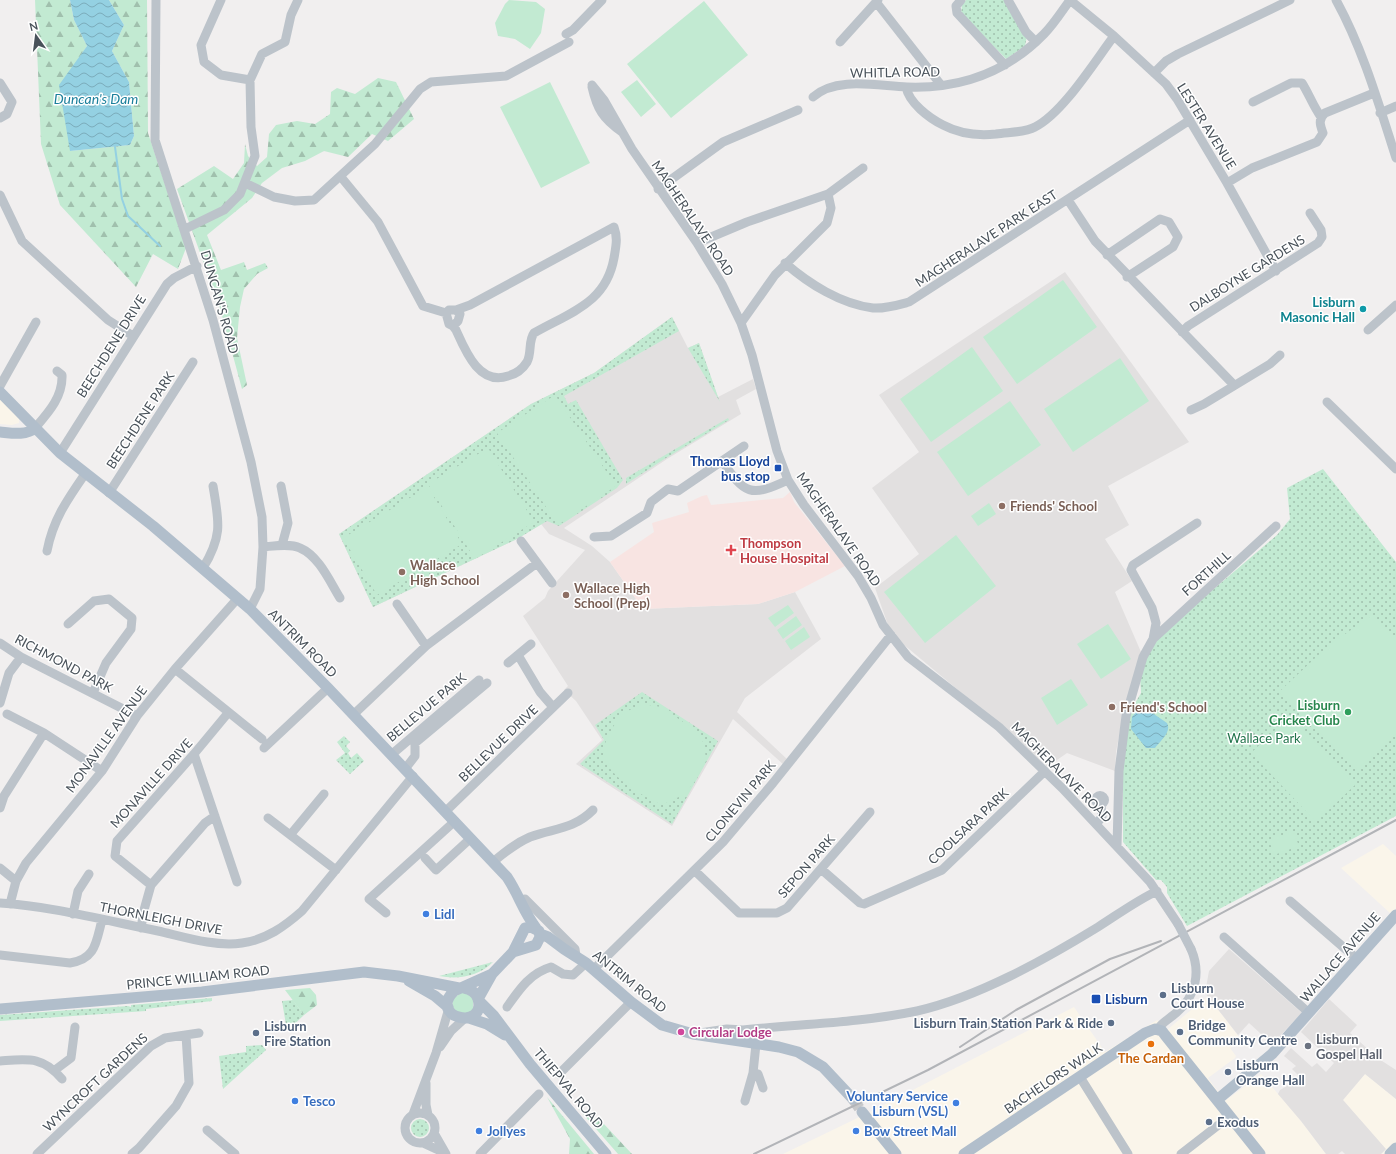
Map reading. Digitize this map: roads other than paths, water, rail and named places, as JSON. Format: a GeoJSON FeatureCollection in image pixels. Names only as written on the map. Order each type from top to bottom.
{"type":"FeatureCollection","features":[{"type":"Feature","properties":{"kind":"main road","name":"ANTRIM ROAD"},"geometry":{"type":"LineString","coordinates":[[0,392],[60,453],[203,568],[250,609],[328,688],[494,862],[514,887],[538,931],[548,936],[564,949],[590,966],[631,1002],[662,1025],[693,1034],[780,1047],[810,1058],[828,1072],[853,1099]]}},
{"type":"Feature","properties":{"kind":"main road"},"geometry":{"type":"LineString","coordinates":[[0,432],[23,433],[31,431],[35,428]]}},
{"type":"Feature","properties":{"kind":"main road","name":"ANTRIM ROAD"},"geometry":{"type":"LineString","coordinates":[[521,935],[523,903]]}},
{"type":"Feature","properties":{"kind":"main road","name":"WALLACE AVENUE"},"geometry":{"type":"LineString","coordinates":[[1217,1100],[1272,1054],[1396,915]]}},
{"type":"Feature","properties":{"kind":"main road"},"geometry":{"type":"LineString","coordinates":[[492,974],[451,994],[448,1007],[454,1016],[466,1018],[476,1012],[478,1000],[492,974],[513,952],[521,935],[528,927],[538,931],[540,940],[532,946],[513,952]]}},
{"type":"Feature","properties":{"kind":"main road"},"geometry":{"type":"LineString","coordinates":[[521,935],[524,944],[532,946]]}},
{"type":"Feature","properties":{"kind":"main road","name":"ANTRIM ROAD"},"geometry":{"type":"LineString","coordinates":[[532,946],[564,949]]}},
{"type":"Feature","properties":{"kind":"main road","name":"PRINCE WILLIAM ROAD"},"geometry":{"type":"LineString","coordinates":[[0,1009],[202,992],[364,972],[398,976],[461,988]]}},
{"type":"Feature","properties":{"kind":"main road","name":"PRINCE WILLIAM ROAD"},"geometry":{"type":"LineString","coordinates":[[398,976],[435,996],[448,1007]]}},
{"type":"Feature","properties":{"kind":"main road"},"geometry":{"type":"LineString","coordinates":[[461,988],[473,991],[478,1000]]}},
{"type":"Feature","properties":{"kind":"main road","name":"THIEPVAL ROAD"},"geometry":{"type":"LineString","coordinates":[[478,1000],[494,1016],[510,1039],[606,1154]]}},
{"type":"Feature","properties":{"kind":"main road","name":"THIEPVAL ROAD"},"geometry":{"type":"LineString","coordinates":[[466,1018],[487,1024],[510,1039]]}},
{"type":"Feature","properties":{"kind":"main road","name":"BACHELORS WALK"},"geometry":{"type":"LineString","coordinates":[[964,1154],[1145,1033],[1151,1030],[1158,1030]]}},
{"type":"Feature","properties":{"kind":"main road"},"geometry":{"type":"LineString","coordinates":[[1158,1030],[1165,1035],[1260,1154]]}},
{"type":"Feature","properties":{"kind":"main road"},"geometry":{"type":"LineString","coordinates":[[862,1112],[896,1154]]}},
{"type":"Feature","properties":{"kind":"main road"},"geometry":{"type":"LineString","coordinates":[[1390,1154],[1396,1148]]}},
{"type":"Feature","properties":{"kind":"street","name":"DUNCAN'S ROAD"},"geometry":{"type":"LineString","coordinates":[[156,0],[154,131],[157,145],[197,266],[251,462],[264,528],[260,589],[250,609]]}},
{"type":"Feature","properties":{"kind":"street"},"geometry":{"type":"LineString","coordinates":[[221,0],[201,45],[204,62],[221,75],[250,80]]}},
{"type":"Feature","properties":{"kind":"street"},"geometry":{"type":"LineString","coordinates":[[185,229],[224,210],[240,194],[255,156],[251,127],[250,80],[262,54],[285,42],[291,15],[298,0]]}},
{"type":"Feature","properties":{"kind":"street"},"geometry":{"type":"LineString","coordinates":[[245,183],[274,197],[295,201],[314,200],[341,177],[375,144],[420,88],[431,82],[506,76],[567,38],[602,0]]}},
{"type":"Feature","properties":{"kind":"street"},"geometry":{"type":"LineString","coordinates":[[961,0],[956,6],[957,13],[1005,65]]}},
{"type":"Feature","properties":{"kind":"street"},"geometry":{"type":"LineString","coordinates":[[1008,0],[1026,32],[1036,42]]}},
{"type":"Feature","properties":{"kind":"street","name":"WHITLA ROAD"},"geometry":{"type":"LineString","coordinates":[[813,97],[826,88],[860,84],[906,87],[941,85],[988,74],[1021,55],[1036,42],[1045,33],[1070,0]]}},
{"type":"Feature","properties":{"kind":"street","name":"LESTER AVENUE"},"geometry":{"type":"LineString","coordinates":[[1070,0],[1114,36],[1154,73],[1177,99],[1227,183],[1276,271]]}},
{"type":"Feature","properties":{"kind":"street"},"geometry":{"type":"LineString","coordinates":[[1154,73],[1166,60],[1290,0]]}},
{"type":"Feature","properties":{"kind":"street"},"geometry":{"type":"LineString","coordinates":[[1336,0],[1350,28],[1396,158]]}},
{"type":"Feature","properties":{"kind":"street"},"geometry":{"type":"LineString","coordinates":[[840,42],[877,1],[941,85]]}},
{"type":"Feature","properties":{"kind":"street"},"geometry":{"type":"LineString","coordinates":[[906,87],[912,100],[927,115],[940,124],[955,130],[980,135],[1026,130],[1039,124],[1053,114],[1073,91],[1114,36]]}},
{"type":"Feature","properties":{"kind":"street"},"geometry":{"type":"LineString","coordinates":[[0,83],[12,102],[7,114],[0,118]]}},
{"type":"Feature","properties":{"kind":"street"},"geometry":{"type":"LineString","coordinates":[[1253,102],[1291,83],[1302,83],[1308,92],[1313,106],[1321,117]]}},
{"type":"Feature","properties":{"kind":"street","name":"MAGHERALAVE ROAD"},"geometry":{"type":"LineString","coordinates":[[622,132],[607,122],[596,105],[592,85],[608,98],[619,115],[622,132],[658,189],[697,243],[722,284],[741,323],[756,369],[777,451],[788,480],[804,505],[858,576],[871,598],[883,625],[912,660],[999,727],[1045,771],[1117,846],[1157,891],[1178,924],[1195,957],[1197,975],[1193,992],[1185,1005],[1158,1030]]}},
{"type":"Feature","properties":{"kind":"street"},"geometry":{"type":"LineString","coordinates":[[1227,183],[1252,168],[1317,142],[1323,133],[1320,123],[1321,117],[1332,109],[1374,93]]}},
{"type":"Feature","properties":{"kind":"street"},"geometry":{"type":"LineString","coordinates":[[1380,113],[1396,106]]}},
{"type":"Feature","properties":{"kind":"street"},"geometry":{"type":"LineString","coordinates":[[658,189],[723,142],[798,110]]}},
{"type":"Feature","properties":{"kind":"street","name":"MAGHERALAVE PARK EAST"},"geometry":{"type":"LineString","coordinates":[[785,263],[802,277],[834,296],[873,308],[899,305],[923,295],[1190,120]]}},
{"type":"Feature","properties":{"kind":"street"},"geometry":{"type":"LineString","coordinates":[[697,243],[747,222],[828,194],[863,168]]}},
{"type":"Feature","properties":{"kind":"street"},"geometry":{"type":"LineString","coordinates":[[341,177],[378,222],[423,306],[446,313],[449,310],[456,310],[470,305],[614,227],[617,236],[617,243],[611,274],[605,286],[597,295],[580,307],[534,333],[531,337],[528,360],[517,373],[504,378],[488,376],[470,360],[453,326],[449,324],[446,313]]}},
{"type":"Feature","properties":{"kind":"street"},"geometry":{"type":"LineString","coordinates":[[741,323],[770,281],[785,263],[827,223],[831,208],[828,194]]}},
{"type":"Feature","properties":{"kind":"street"},"geometry":{"type":"LineString","coordinates":[[0,195],[22,242],[108,320],[133,336]]}},
{"type":"Feature","properties":{"kind":"street"},"geometry":{"type":"LineString","coordinates":[[1068,200],[1095,241],[1107,255],[1234,385]]}},
{"type":"Feature","properties":{"kind":"street","name":"DALBOYNE GARDENS"},"geometry":{"type":"LineString","coordinates":[[1182,332],[1188,326],[1318,244],[1322,237],[1321,230],[1310,213]]}},
{"type":"Feature","properties":{"kind":"street"},"geometry":{"type":"LineString","coordinates":[[1107,255],[1156,221],[1160,219],[1169,222],[1178,237],[1173,247],[1127,277]]}},
{"type":"Feature","properties":{"kind":"street","name":"BEECHDENE DRIVE"},"geometry":{"type":"LineString","coordinates":[[60,453],[167,284],[179,275],[197,266]]}},
{"type":"Feature","properties":{"kind":"street"},"geometry":{"type":"LineString","coordinates":[[1368,330],[1396,305]]}},
{"type":"Feature","properties":{"kind":"street"},"geometry":{"type":"LineString","coordinates":[[453,326],[460,318],[459,311],[456,310]]}},
{"type":"Feature","properties":{"kind":"street"},"geometry":{"type":"LineString","coordinates":[[0,386],[36,322]]}},
{"type":"Feature","properties":{"kind":"street"},"geometry":{"type":"LineString","coordinates":[[1191,410],[1204,404],[1270,364],[1280,355]]}},
{"type":"Feature","properties":{"kind":"street","name":"BEECHDENE PARK"},"geometry":{"type":"LineString","coordinates":[[109,493],[193,362]]}},
{"type":"Feature","properties":{"kind":"street"},"geometry":{"type":"LineString","coordinates":[[35,428],[52,408],[59,393],[62,383],[62,375],[57,371]]}},
{"type":"Feature","properties":{"kind":"street"},"geometry":{"type":"LineString","coordinates":[[1327,402],[1394,464]]}},
{"type":"Feature","properties":{"kind":"street"},"geometry":{"type":"LineString","coordinates":[[602,547],[598,538],[611,536],[648,513],[651,502],[668,490],[678,490],[744,446]]}},
{"type":"Feature","properties":{"kind":"street"},"geometry":{"type":"LineString","coordinates":[[722,461],[738,484],[747,489],[756,491],[767,489],[788,480]]}},
{"type":"Feature","properties":{"kind":"street"},"geometry":{"type":"LineString","coordinates":[[47,551],[51,531],[62,509],[85,474]]}},
{"type":"Feature","properties":{"kind":"street"},"geometry":{"type":"LineString","coordinates":[[203,568],[212,553],[219,520],[213,486]]}},
{"type":"Feature","properties":{"kind":"street"},"geometry":{"type":"LineString","coordinates":[[281,486],[288,523],[282,545]]}},
{"type":"Feature","properties":{"kind":"street","name":"FORTHILL"},"geometry":{"type":"LineString","coordinates":[[1153,639],[1156,623],[1152,608],[1131,570],[1133,565],[1197,523]]}},
{"type":"Feature","properties":{"kind":"street","name":"FORTHILL"},"geometry":{"type":"LineString","coordinates":[[1117,846],[1119,771],[1126,716],[1143,657],[1153,639],[1276,526]]}},
{"type":"Feature","properties":{"kind":"street"},"geometry":{"type":"LineString","coordinates":[[521,541],[552,583]]}},
{"type":"Feature","properties":{"kind":"street"},"geometry":{"type":"LineString","coordinates":[[263,547],[282,545],[300,547],[315,558],[340,598]]}},
{"type":"Feature","properties":{"kind":"street"},"geometry":{"type":"LineString","coordinates":[[353,715],[426,646],[537,563]]}},
{"type":"Feature","properties":{"kind":"street","name":"MONAVILLE AVENUE"},"geometry":{"type":"LineString","coordinates":[[10,904],[16,881],[26,863],[102,771],[137,716],[174,669],[238,598]]}},
{"type":"Feature","properties":{"kind":"street"},"geometry":{"type":"LineString","coordinates":[[68,624],[94,602],[109,599],[132,618],[131,629],[106,663],[93,693]]}},
{"type":"Feature","properties":{"kind":"street"},"geometry":{"type":"LineString","coordinates":[[397,604],[426,646]]}},
{"type":"Feature","properties":{"kind":"street","name":"CLONEVIN PARK"},"geometry":{"type":"LineString","coordinates":[[507,1007],[525,982],[543,970],[551,967],[563,974],[573,975],[590,966],[695,871],[723,842],[773,783],[891,635]]}},
{"type":"Feature","properties":{"kind":"street","name":"RICHMOND PARK"},"geometry":{"type":"LineString","coordinates":[[0,643],[20,657],[137,716]]}},
{"type":"Feature","properties":{"kind":"street"},"geometry":{"type":"LineString","coordinates":[[508,663],[531,644]]}},
{"type":"Feature","properties":{"kind":"street"},"geometry":{"type":"LineString","coordinates":[[518,655],[540,692],[553,707]]}},
{"type":"Feature","properties":{"kind":"street"},"geometry":{"type":"LineString","coordinates":[[0,703],[9,673],[20,657]]}},
{"type":"Feature","properties":{"kind":"street"},"geometry":{"type":"LineString","coordinates":[[174,669],[263,743],[328,688]]}},
{"type":"Feature","properties":{"kind":"street","name":"BELLEVUE PARK"},"geometry":{"type":"LineString","coordinates":[[391,755],[483,681]]}},
{"type":"Feature","properties":{"kind":"street","name":"THORNLEIGH DRIVE"},"geometry":{"type":"LineString","coordinates":[[0,903],[73,914],[207,942],[241,944],[264,938],[286,925],[302,911],[336,870],[409,773],[415,756],[415,743],[483,681]]}},
{"type":"Feature","properties":{"kind":"street","name":"BELLEVUE DRIVE"},"geometry":{"type":"LineString","coordinates":[[446,811],[568,693]]}},
{"type":"Feature","properties":{"kind":"street","name":"MONAVILLE DRIVE"},"geometry":{"type":"LineString","coordinates":[[151,885],[115,856],[117,841],[228,713]]}},
{"type":"Feature","properties":{"kind":"street"},"geometry":{"type":"LineString","coordinates":[[7,714],[44,733],[102,771]]}},
{"type":"Feature","properties":{"kind":"street"},"geometry":{"type":"LineString","coordinates":[[0,808],[4,796],[44,733]]}},
{"type":"Feature","properties":{"kind":"street"},"geometry":{"type":"LineString","coordinates":[[194,754],[237,882]]}},
{"type":"Feature","properties":{"kind":"street","name":"COOLSARA PARK"},"geometry":{"type":"LineString","coordinates":[[821,869],[860,903],[864,904],[938,874],[1045,771]]}},
{"type":"Feature","properties":{"kind":"street"},"geometry":{"type":"LineString","coordinates":[[291,834],[324,794]]}},
{"type":"Feature","properties":{"kind":"street"},"geometry":{"type":"LineString","coordinates":[[1096,824],[1102,817],[1101,804]]}},
{"type":"Feature","properties":{"kind":"street"},"geometry":{"type":"LineString","coordinates":[[494,862],[512,846],[548,831],[572,826],[593,810]]}},
{"type":"Feature","properties":{"kind":"street","name":"SEPON PARK"},"geometry":{"type":"LineString","coordinates":[[695,871],[739,913],[744,915],[777,913],[787,908],[870,812]]}},
{"type":"Feature","properties":{"kind":"street"},"geometry":{"type":"LineString","coordinates":[[141,928],[151,885],[205,823],[215,816]]}},
{"type":"Feature","properties":{"kind":"street"},"geometry":{"type":"LineString","coordinates":[[268,818],[291,834],[336,870]]}},
{"type":"Feature","properties":{"kind":"street"},"geometry":{"type":"LineString","coordinates":[[386,912],[370,898],[455,821]]}},
{"type":"Feature","properties":{"kind":"street"},"geometry":{"type":"LineString","coordinates":[[425,858],[436,870],[471,838]]}},
{"type":"Feature","properties":{"kind":"street"},"geometry":{"type":"LineString","coordinates":[[0,868],[16,881]]}},
{"type":"Feature","properties":{"kind":"street"},"geometry":{"type":"LineString","coordinates":[[73,914],[78,891],[89,874]]}},
{"type":"Feature","properties":{"kind":"street"},"geometry":{"type":"LineString","coordinates":[[693,1034],[727,1029],[743,1030],[872,1018],[918,1010],[946,1002],[996,982],[1046,958],[1157,891]]}},
{"type":"Feature","properties":{"kind":"street"},"geometry":{"type":"LineString","coordinates":[[1290,901],[1357,959]]}},
{"type":"Feature","properties":{"kind":"street"},"geometry":{"type":"LineString","coordinates":[[523,903],[548,922],[575,949],[576,956]]}},
{"type":"Feature","properties":{"kind":"street"},"geometry":{"type":"LineString","coordinates":[[0,955],[70,963],[81,962],[90,955],[94,948],[102,920]]}},
{"type":"Feature","properties":{"kind":"street"},"geometry":{"type":"LineString","coordinates":[[538,931],[548,922]]}},
{"type":"Feature","properties":{"kind":"street"},"geometry":{"type":"LineString","coordinates":[[1224,937],[1309,1013]]}},
{"type":"Feature","properties":{"kind":"street"},"geometry":{"type":"LineString","coordinates":[[559,1074],[631,1002]]}},
{"type":"Feature","properties":{"kind":"street"},"geometry":{"type":"LineString","coordinates":[[446,1153],[423,1143],[414,1142],[405,1131],[406,1121],[413,1114],[436,1053],[448,1007]]}},
{"type":"Feature","properties":{"kind":"street"},"geometry":{"type":"LineString","coordinates":[[436,1053],[451,1031],[466,1018]]}},
{"type":"Feature","properties":{"kind":"street"},"geometry":{"type":"LineString","coordinates":[[55,1070],[71,1058],[75,1028]]}},
{"type":"Feature","properties":{"kind":"street"},"geometry":{"type":"LineString","coordinates":[[735,1040],[738,1032],[743,1030]]}},
{"type":"Feature","properties":{"kind":"street","name":"WYNCROFT GARDENS"},"geometry":{"type":"LineString","coordinates":[[37,1154],[151,1046],[165,1038],[199,1034]]}},
{"type":"Feature","properties":{"kind":"street"},"geometry":{"type":"LineString","coordinates":[[132,1154],[176,1106],[189,1083],[186,1035]]}},
{"type":"Feature","properties":{"kind":"street"},"geometry":{"type":"LineString","coordinates":[[745,1101],[753,1073],[756,1044]]}},
{"type":"Feature","properties":{"kind":"street"},"geometry":{"type":"LineString","coordinates":[[0,1061],[26,1059],[40,1061],[55,1070],[62,1079]]}},
{"type":"Feature","properties":{"kind":"street"},"geometry":{"type":"LineString","coordinates":[[753,1073],[758,1074],[763,1088]]}},
{"type":"Feature","properties":{"kind":"street"},"geometry":{"type":"LineString","coordinates":[[427,1075],[426,1105],[428,1115],[433,1122],[434,1133],[446,1153]]}},
{"type":"Feature","properties":{"kind":"street"},"geometry":{"type":"LineString","coordinates":[[1080,1077],[1128,1154]]}},
{"type":"Feature","properties":{"kind":"street"},"geometry":{"type":"LineString","coordinates":[[480,1154],[540,1094]]}},
{"type":"Feature","properties":{"kind":"street"},"geometry":{"type":"LineString","coordinates":[[413,1114],[418,1113],[428,1115]]}},
{"type":"Feature","properties":{"kind":"street"},"geometry":{"type":"LineString","coordinates":[[1181,1154],[1230,1116]]}},
{"type":"Feature","properties":{"kind":"street"},"geometry":{"type":"LineString","coordinates":[[207,1130],[235,1154]]}},
{"type":"Feature","properties":{"kind":"street"},"geometry":{"type":"LineString","coordinates":[[423,1143],[430,1139],[434,1133]]}},
{"type":"Feature","properties":{"kind":"water","name":"Duncan's Dam"},"geometry":{"type":"Polygon","coordinates":[[[70,0],[109,0],[124,25],[112,51],[129,82],[134,136],[130,145],[70,151],[59,85],[87,46],[74,20],[70,0]]]}},
{"type":"Feature","properties":{"kind":"water"},"geometry":{"type":"Polygon","coordinates":[[[1140,707],[1145,708],[1145,711],[1147,712],[1148,710],[1167,723],[1167,733],[1155,748],[1146,748],[1131,729],[1132,717],[1140,707]]]}},
{"type":"Feature","properties":{"kind":"waterway"},"geometry":{"type":"LineString","coordinates":[[115,147],[122,199],[128,216],[160,246]]}},
{"type":"Feature","properties":{"kind":"tunnel"},"geometry":{"type":"LineString","coordinates":[[853,1099],[862,1112]]}},
{"type":"Feature","properties":{"kind":"railway"},"geometry":{"type":"LineString","coordinates":[[754,1154],[928,1070],[1396,820]]}},
{"type":"Feature","properties":{"kind":"railway"},"geometry":{"type":"LineString","coordinates":[[960,1047],[1016,1010],[1110,959],[1161,941]]}},
{"type":"Feature","properties":{"kind":"place","name":"Lisburn Masonic Hall"},"geometry":{"type":"Point","coordinates":[1363,309]}},
{"type":"Feature","properties":{"kind":"place","name":"Thomas Lloyd bus stop"},"geometry":{"type":"Point","coordinates":[778,468]}},
{"type":"Feature","properties":{"kind":"place","name":"Friends' School"},"geometry":{"type":"Point","coordinates":[1002,506]}},
{"type":"Feature","properties":{"kind":"place","name":"Thompson House Hospital"},"geometry":{"type":"Point","coordinates":[731,550]}},
{"type":"Feature","properties":{"kind":"place","name":"Wallace High School"},"geometry":{"type":"Point","coordinates":[402,572]}},
{"type":"Feature","properties":{"kind":"place","name":"Wallace High School (Prep)"},"geometry":{"type":"Point","coordinates":[566,595]}},
{"type":"Feature","properties":{"kind":"place","name":"Friend's School"},"geometry":{"type":"Point","coordinates":[1112,707]}},
{"type":"Feature","properties":{"kind":"place","name":"Lisburn Cricket Club"},"geometry":{"type":"Point","coordinates":[1348,712]}},
{"type":"Feature","properties":{"kind":"place","name":"Lidl"},"geometry":{"type":"Point","coordinates":[426,914]}},
{"type":"Feature","properties":{"kind":"place","name":"Lisburn Court House"},"geometry":{"type":"Point","coordinates":[1163,995]}},
{"type":"Feature","properties":{"kind":"place","name":"Lisburn"},"geometry":{"type":"Point","coordinates":[1096,999]}},
{"type":"Feature","properties":{"kind":"place","name":"Lisburn Train Station Park & Ride"},"geometry":{"type":"Point","coordinates":[1111,1023]}},
{"type":"Feature","properties":{"kind":"place","name":"Circular Lodge"},"geometry":{"type":"Point","coordinates":[681,1032]}},
{"type":"Feature","properties":{"kind":"place","name":"Bridge Community Centre"},"geometry":{"type":"Point","coordinates":[1180,1032]}},
{"type":"Feature","properties":{"kind":"place","name":"Lisburn Fire Station"},"geometry":{"type":"Point","coordinates":[256,1033]}},
{"type":"Feature","properties":{"kind":"place","name":"The Cardan"},"geometry":{"type":"Point","coordinates":[1151,1044]}},
{"type":"Feature","properties":{"kind":"place","name":"Lisburn Gospel Hall"},"geometry":{"type":"Point","coordinates":[1308,1046]}},
{"type":"Feature","properties":{"kind":"place","name":"Lisburn Orange Hall"},"geometry":{"type":"Point","coordinates":[1228,1072]}},
{"type":"Feature","properties":{"kind":"place","name":"Tesco"},"geometry":{"type":"Point","coordinates":[295,1101]}},
{"type":"Feature","properties":{"kind":"place","name":"Voluntary Service Lisburn (VSL)"},"geometry":{"type":"Point","coordinates":[956,1103]}},
{"type":"Feature","properties":{"kind":"place","name":"Exodus"},"geometry":{"type":"Point","coordinates":[1209,1122]}},
{"type":"Feature","properties":{"kind":"place","name":"Jollyes"},"geometry":{"type":"Point","coordinates":[479,1131]}},
{"type":"Feature","properties":{"kind":"place","name":"Bow Street Mall"},"geometry":{"type":"Point","coordinates":[856,1131]}},
{"type":"Feature","properties":{"kind":"park label","name":"Wallace Park"},"geometry":{"type":"Point","coordinates":[1264,738]}}]}
